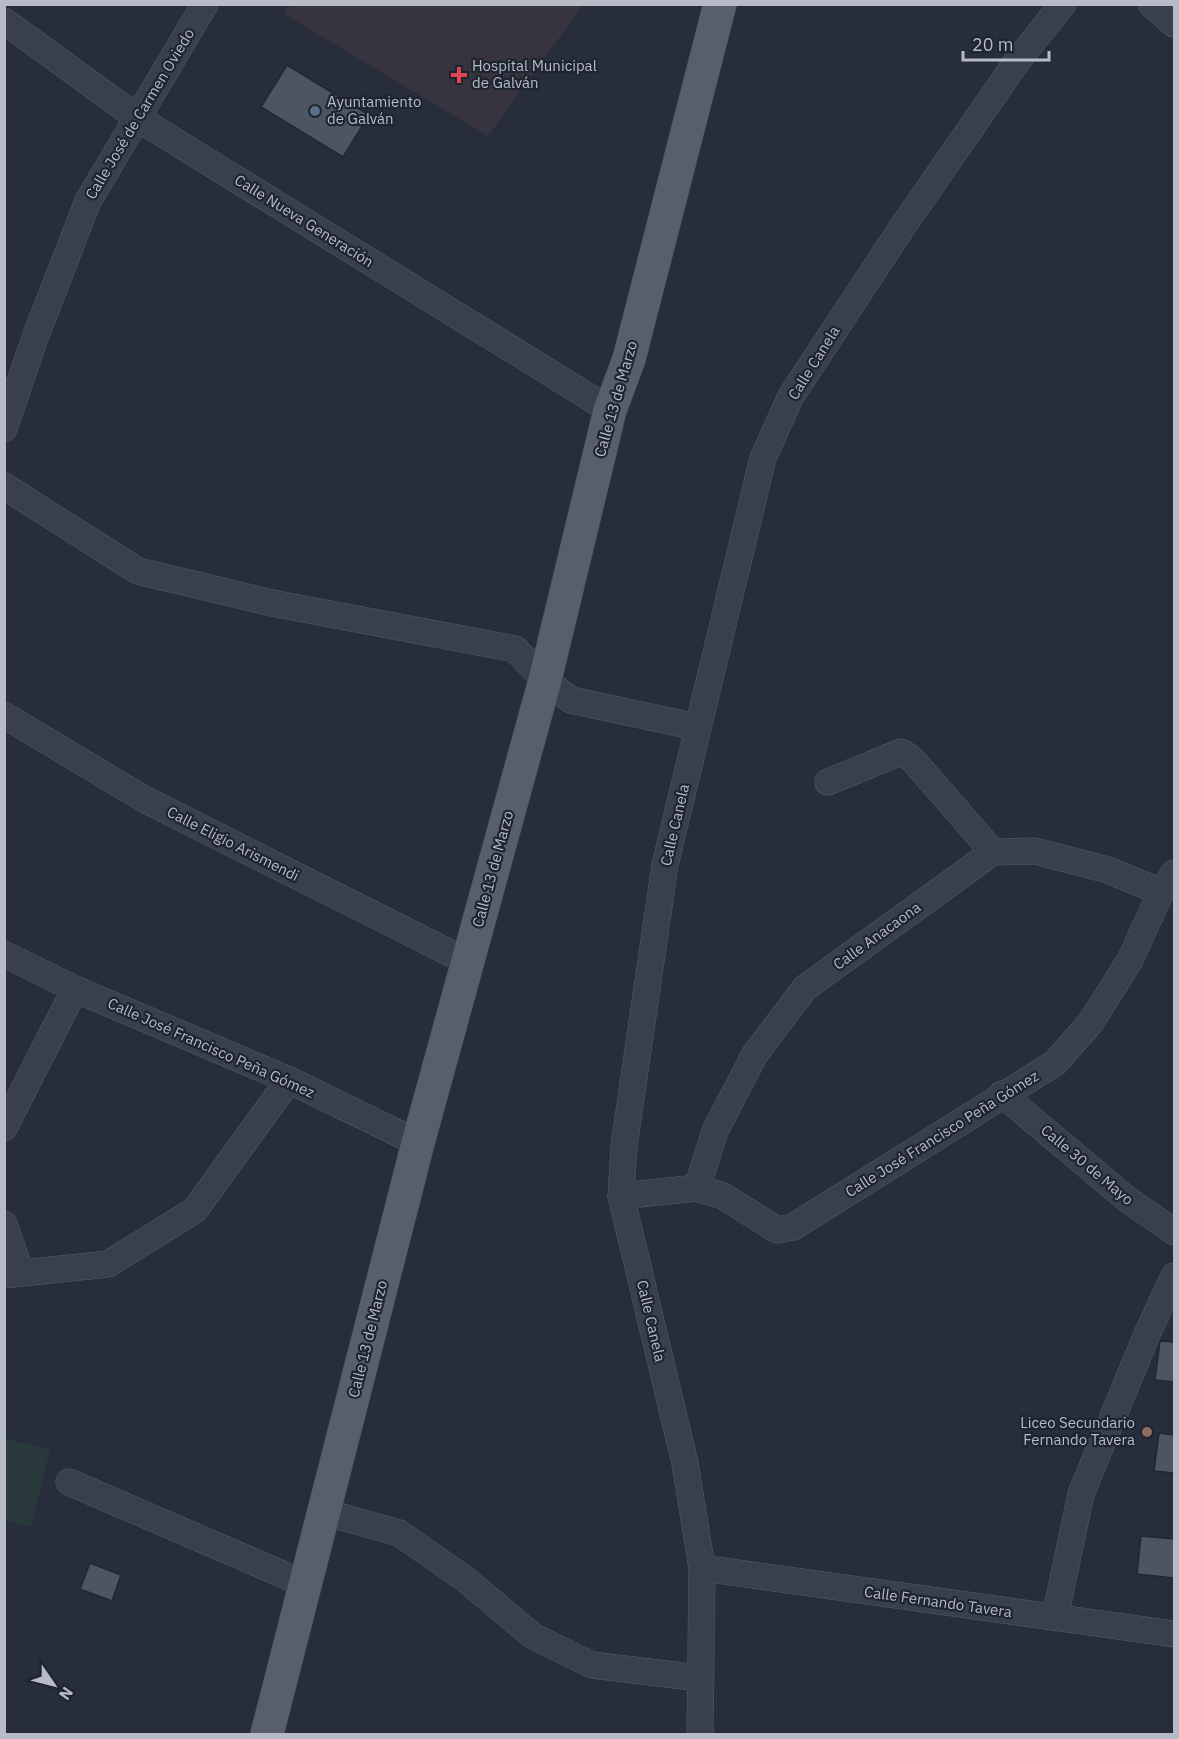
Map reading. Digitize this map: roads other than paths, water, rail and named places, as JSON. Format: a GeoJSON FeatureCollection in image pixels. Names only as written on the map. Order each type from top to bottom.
{"type":"FeatureCollection","features":[{"type":"Feature","properties":{"kind":"main road","name":"Calle 13 de Marzo"},"geometry":{"type":"LineString","coordinates":[[267,1734],[418,1143],[545,680],[610,410],[629,359],[720,4]]}},
{"type":"Feature","properties":{"kind":"street","name":"Calle José de Carmen Oviedo"},"geometry":{"type":"LineString","coordinates":[[4,429],[36,335],[88,201],[139,119],[205,4]]}},
{"type":"Feature","properties":{"kind":"street","name":"Calle Canela"},"geometry":{"type":"LineString","coordinates":[[700,1734],[702,1568],[685,1463],[621,1196],[624,1146],[665,865],[763,458],[791,396],[901,229],[998,88],[1063,4]]}},
{"type":"Feature","properties":{"kind":"street"},"geometry":{"type":"LineString","coordinates":[[1151,4],[1174,24]]}},
{"type":"Feature","properties":{"kind":"street","name":"Calle Nueva Generación"},"geometry":{"type":"LineString","coordinates":[[4,21],[139,119],[610,410]]}},
{"type":"Feature","properties":{"kind":"street"},"geometry":{"type":"LineString","coordinates":[[4,486],[138,571],[272,603],[515,649],[545,680],[571,700],[697,727]]}},
{"type":"Feature","properties":{"kind":"street","name":"Calle Eligio Arismendi"},"geometry":{"type":"LineString","coordinates":[[4,715],[144,799],[468,962]]}},
{"type":"Feature","properties":{"kind":"street"},"geometry":{"type":"LineString","coordinates":[[828,782],[901,752],[912,759],[993,852],[1035,851],[1168,883]]}},
{"type":"Feature","properties":{"kind":"street","name":"Calle Anacaona"},"geometry":{"type":"LineString","coordinates":[[697,1188],[715,1131],[750,1064],[805,988],[993,852]]}},
{"type":"Feature","properties":{"kind":"street","name":"Calle José Francisco Peña Gómez"},"geometry":{"type":"LineString","coordinates":[[621,1196],[697,1188],[723,1196],[777,1230],[793,1227],[946,1133],[1002,1094],[1055,1063],[1091,1022],[1130,960],[1168,883]]}},
{"type":"Feature","properties":{"kind":"street","name":"Calle José Francisco Peña Gómez"},"geometry":{"type":"LineString","coordinates":[[4,954],[75,989],[289,1080],[418,1143]]}},
{"type":"Feature","properties":{"kind":"street"},"geometry":{"type":"LineString","coordinates":[[4,1128],[75,989]]}},
{"type":"Feature","properties":{"kind":"street"},"geometry":{"type":"LineString","coordinates":[[4,1224],[13,1274],[108,1264],[195,1210],[289,1080]]}},
{"type":"Feature","properties":{"kind":"street","name":"Calle 30 de Mayo"},"geometry":{"type":"LineString","coordinates":[[1002,1094],[1127,1199],[1174,1232]]}},
{"type":"Feature","properties":{"kind":"street"},"geometry":{"type":"LineString","coordinates":[[1055,1617],[1081,1494],[1148,1332],[1174,1276]]}},
{"type":"Feature","properties":{"kind":"street"},"geometry":{"type":"LineString","coordinates":[[69,1482],[305,1584]]}},
{"type":"Feature","properties":{"kind":"street"},"geometry":{"type":"LineString","coordinates":[[324,1512],[399,1533],[465,1579],[532,1636],[592,1665],[699,1678]]}},
{"type":"Feature","properties":{"kind":"street","name":"Calle Fernando Tavera"},"geometry":{"type":"LineString","coordinates":[[702,1568],[1174,1634]]}},
{"type":"Feature","properties":{"kind":"place","name":"Hospital Municipal de Galván"},"geometry":{"type":"Point","coordinates":[459,75]}},
{"type":"Feature","properties":{"kind":"place","name":"Ayuntamiento de Galván"},"geometry":{"type":"Point","coordinates":[315,111]}},
{"type":"Feature","properties":{"kind":"place","name":"Liceo Secundario Fernando Tavera"},"geometry":{"type":"Point","coordinates":[1147,1432]}}]}
